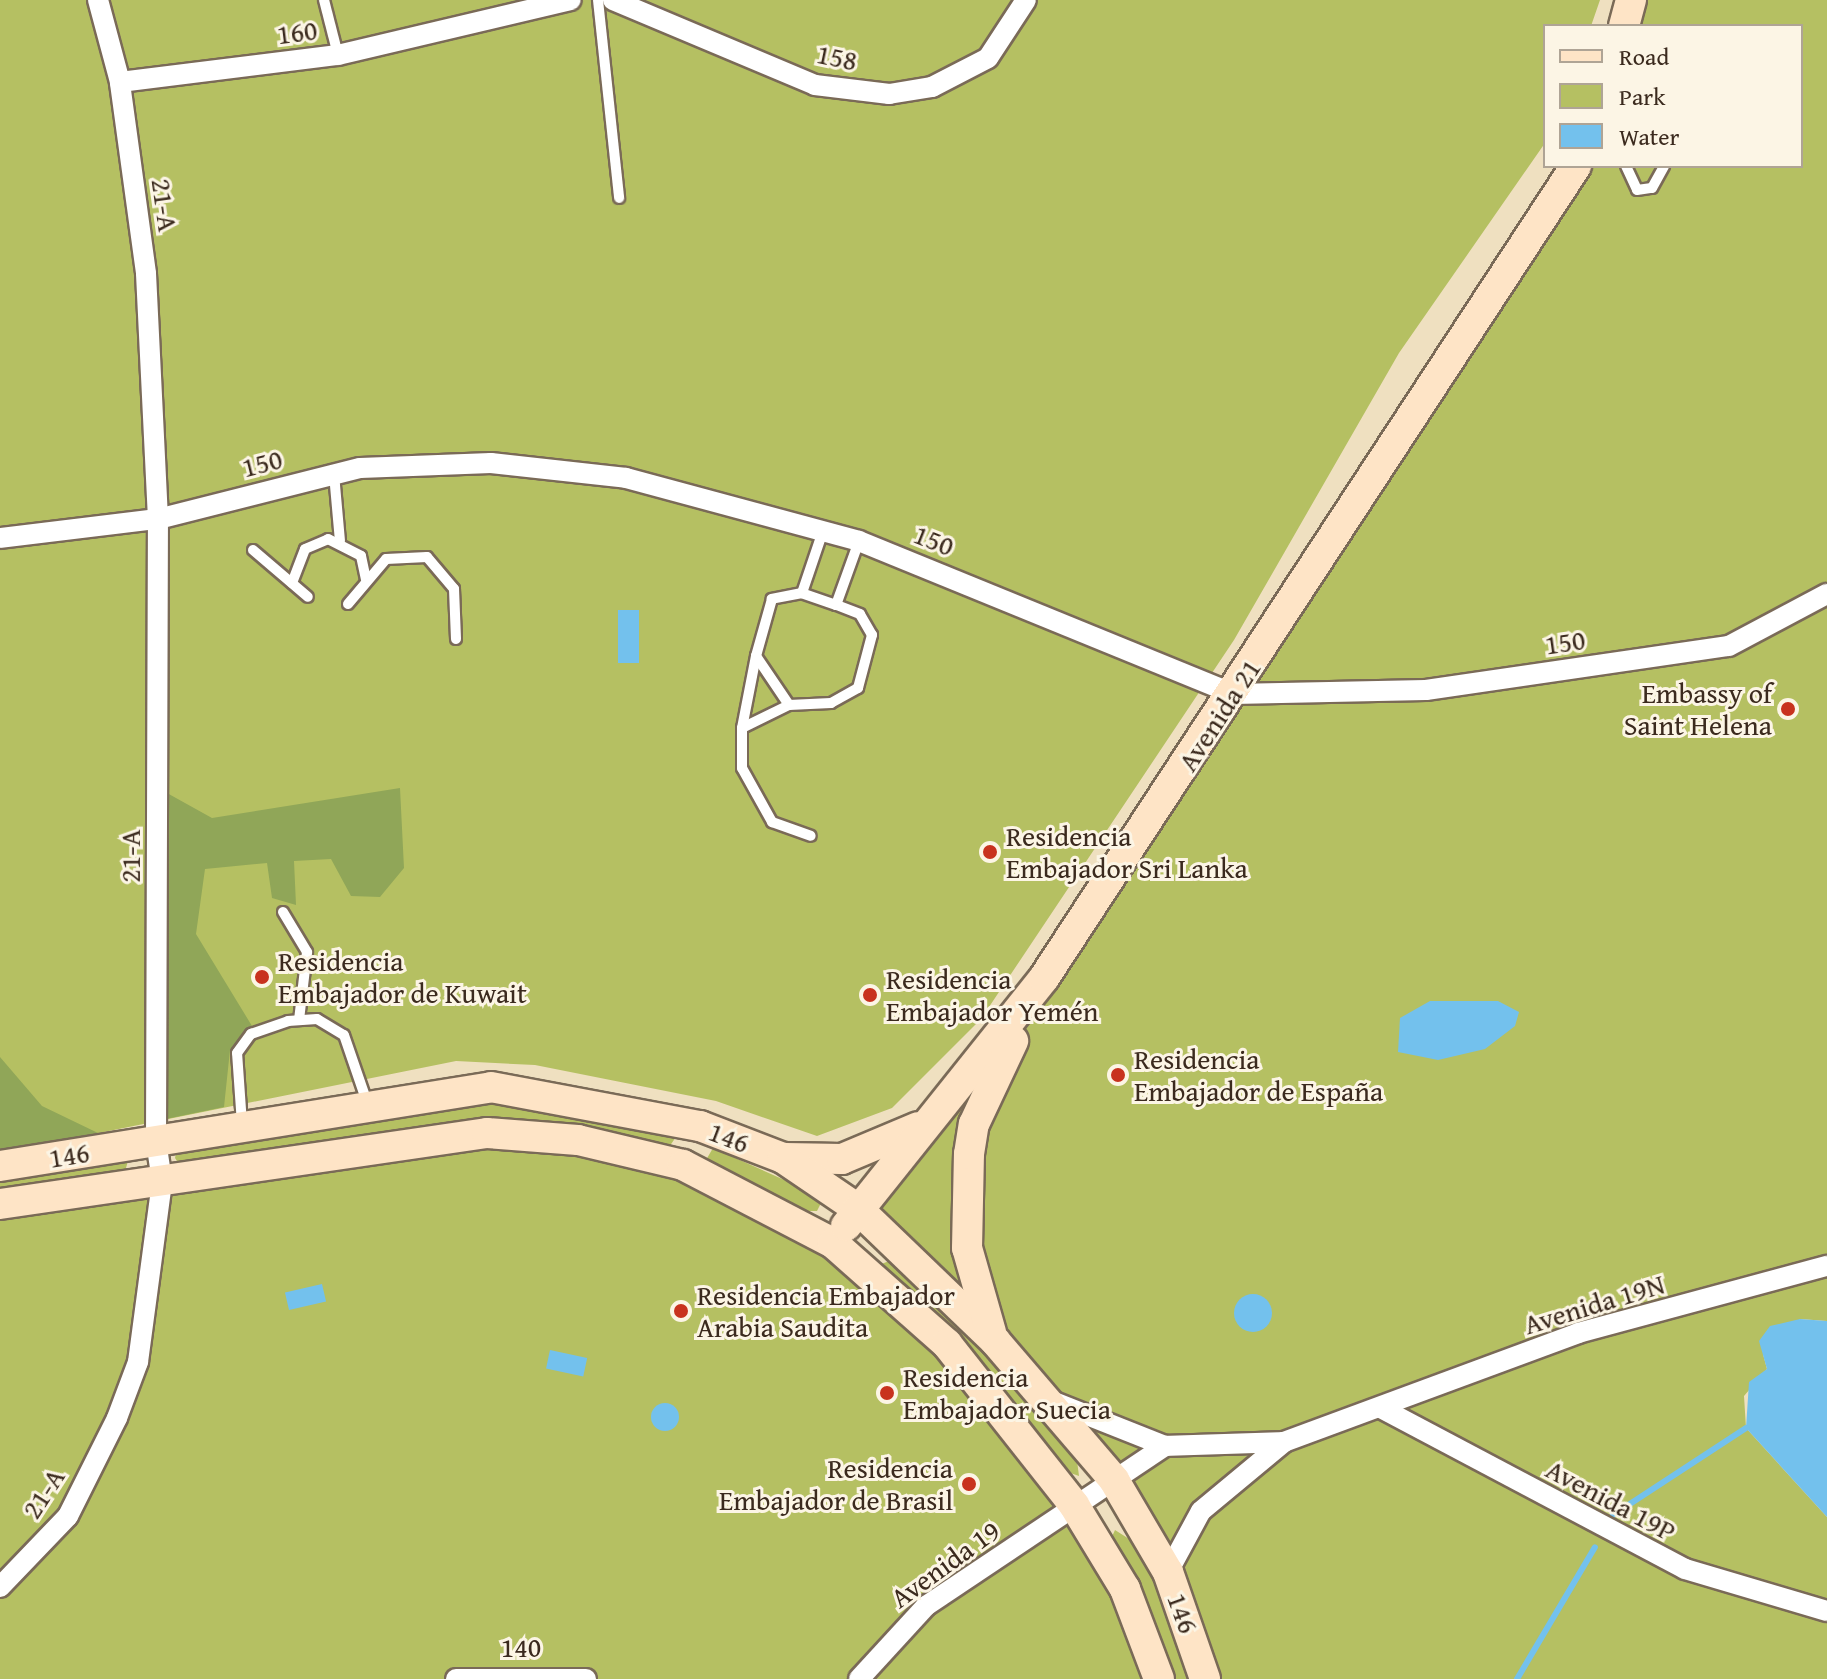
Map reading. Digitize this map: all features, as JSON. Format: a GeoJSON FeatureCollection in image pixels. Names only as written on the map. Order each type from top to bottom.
{"type":"FeatureCollection","features":[{"type":"Feature","properties":{"kind":"main road"},"geometry":{"type":"LineString","coordinates":[[1625,24],[1631,0]]}},
{"type":"Feature","properties":{"kind":"main road","name":"Avenida 21"},"geometry":{"type":"LineString","coordinates":[[833,1243],[924,1124],[1044,978],[1233,694],[1575,168]]}},
{"type":"Feature","properties":{"kind":"main road"},"geometry":{"type":"LineString","coordinates":[[995,1341],[971,1277],[969,1154],[985,1099],[1044,978]]}},
{"type":"Feature","properties":{"kind":"main road","name":"146"},"geometry":{"type":"LineString","coordinates":[[0,1166],[367,1102],[491,1087],[700,1126],[783,1158],[858,1209],[995,1341],[1114,1480],[1168,1572],[1205,1679]]}},
{"type":"Feature","properties":{"kind":"main road"},"geometry":{"type":"LineString","coordinates":[[783,1158],[842,1159],[924,1124]]}},
{"type":"Feature","properties":{"kind":"main road"},"geometry":{"type":"LineString","coordinates":[[683,1165],[700,1126]]}},
{"type":"Feature","properties":{"kind":"main road","name":"146"},"geometry":{"type":"LineString","coordinates":[[0,1204],[487,1133],[578,1140],[683,1165],[833,1243],[947,1344],[1074,1505],[1125,1589],[1159,1679]]}},
{"type":"Feature","properties":{"kind":"street","name":"21-A"},"geometry":{"type":"LineString","coordinates":[[0,1587],[68,1516],[117,1418],[138,1362],[162,1181],[156,1141],[158,519],[146,273],[120,82],[98,0]]}},
{"type":"Feature","properties":{"kind":"street","name":"160"},"geometry":{"type":"LineString","coordinates":[[120,82],[338,55],[571,0]]}},
{"type":"Feature","properties":{"kind":"street","name":"158"},"geometry":{"type":"LineString","coordinates":[[613,0],[815,85],[889,94],[932,87],[988,58],[1026,0]]}},
{"type":"Feature","properties":{"kind":"street","name":"150"},"geometry":{"type":"LineString","coordinates":[[0,538],[158,519],[334,474],[491,463],[611,477],[859,541],[1233,694],[1426,690],[1729,646],[1827,594]]}},
{"type":"Feature","properties":{"kind":"street","name":"Avenida 19N"},"geometry":{"type":"LineString","coordinates":[[1381,1408],[1578,1333],[1827,1266]]}},
{"type":"Feature","properties":{"kind":"street"},"geometry":{"type":"LineString","coordinates":[[1048,1400],[1165,1446],[1284,1442],[1381,1408]]}},
{"type":"Feature","properties":{"kind":"street","name":"Avenida 19P"},"geometry":{"type":"LineString","coordinates":[[1381,1408],[1671,1563],[1827,1611]]}},
{"type":"Feature","properties":{"kind":"street"},"geometry":{"type":"LineString","coordinates":[[1168,1572],[1201,1511],[1284,1442]]}},
{"type":"Feature","properties":{"kind":"street"},"geometry":{"type":"LineString","coordinates":[[1114,1480],[1165,1446]]}},
{"type":"Feature","properties":{"kind":"street"},"geometry":{"type":"LineString","coordinates":[[1218,1446],[1238,1478]]}},
{"type":"Feature","properties":{"kind":"street","name":"Avenida 19"},"geometry":{"type":"LineString","coordinates":[[859,1679],[926,1606],[1114,1480]]}},
{"type":"Feature","properties":{"kind":"street","name":"140"},"geometry":{"type":"LineString","coordinates":[[456,1679],[586,1679]]}},
{"type":"Feature","properties":{"kind":"lane"},"geometry":{"type":"LineString","coordinates":[[324,0],[338,55]]}},
{"type":"Feature","properties":{"kind":"lane"},"geometry":{"type":"LineString","coordinates":[[598,0],[619,198]]}},
{"type":"Feature","properties":{"kind":"lane"},"geometry":{"type":"LineString","coordinates":[[1627,168],[1637,190],[1652,188],[1663,168]]}},
{"type":"Feature","properties":{"kind":"lane"},"geometry":{"type":"LineString","coordinates":[[334,474],[340,541]]}},
{"type":"Feature","properties":{"kind":"lane"},"geometry":{"type":"LineString","coordinates":[[802,593],[824,530]]}},
{"type":"Feature","properties":{"kind":"lane"},"geometry":{"type":"LineString","coordinates":[[292,583],[305,549],[340,541],[361,556],[366,579]]}},
{"type":"Feature","properties":{"kind":"lane"},"geometry":{"type":"LineString","coordinates":[[836,605],[859,541]]}},
{"type":"Feature","properties":{"kind":"lane"},"geometry":{"type":"LineString","coordinates":[[253,550],[308,597]]}},
{"type":"Feature","properties":{"kind":"lane"},"geometry":{"type":"LineString","coordinates":[[348,604],[366,579],[399,554],[439,564],[454,589],[456,639]]}},
{"type":"Feature","properties":{"kind":"lane"},"geometry":{"type":"LineString","coordinates":[[742,728],[789,705],[831,703],[858,688],[872,635],[860,614],[802,593],[772,599],[756,656],[742,728],[742,768],[756,802],[772,822],[811,836]]}},
{"type":"Feature","properties":{"kind":"lane"},"geometry":{"type":"LineString","coordinates":[[756,656],[789,705]]}},
{"type":"Feature","properties":{"kind":"lane"},"geometry":{"type":"LineString","coordinates":[[283,912],[307,952],[299,1020]]}},
{"type":"Feature","properties":{"kind":"lane"},"geometry":{"type":"LineString","coordinates":[[243,1125],[237,1053],[251,1034],[299,1020],[317,1019],[344,1035],[367,1102]]}},
{"type":"Feature","properties":{"kind":"green space"},"geometry":{"type":"Polygon","coordinates":[[[0,0],[1600,0],[1592,24],[1543,24],[1543,146],[1399,353],[1234,640],[981,1019],[892,1108],[817,1136],[716,1101],[535,1065],[456,1061],[0,1153],[0,0]]]}},
{"type":"Feature","properties":{"kind":"green space"},"geometry":{"type":"Polygon","coordinates":[[[1631,0],[1827,0],[1827,1321],[1800,1319],[1763,1354],[1767,1369],[1744,1396],[1746,1428],[1827,1517],[1827,1679],[1205,1679],[1114,1480],[858,1209],[990,1051],[1573,168],[1803,168],[1803,24],[1625,24],[1631,0]]]}},
{"type":"Feature","properties":{"kind":"green space"},"geometry":{"type":"Polygon","coordinates":[[[400,788],[404,868],[380,897],[351,896],[331,859],[294,861],[296,905],[272,898],[267,863],[205,869],[196,934],[252,1026],[230,1050],[224,1107],[166,1119],[167,793],[212,818],[400,788]]]}},
{"type":"Feature","properties":{"kind":"green space"},"geometry":{"type":"Polygon","coordinates":[[[0,1057],[42,1106],[98,1133],[0,1153],[0,1057]]]}},
{"type":"Feature","properties":{"kind":"green space"},"geometry":{"type":"Polygon","coordinates":[[[473,1101],[516,1101],[676,1137],[669,1147],[477,1119],[179,1164],[175,1158],[177,1149],[473,1101]]]}},
{"type":"Feature","properties":{"kind":"green space"},"geometry":{"type":"Polygon","coordinates":[[[487,1133],[578,1140],[766,1202],[1014,1421],[1159,1679],[0,1679],[0,1204],[487,1133]]]}},
{"type":"Feature","properties":{"kind":"green space"},"geometry":{"type":"Polygon","coordinates":[[[713,1148],[818,1195],[821,1203],[817,1211],[804,1211],[706,1160],[713,1148]]]}},
{"type":"Feature","properties":{"kind":"green space"},"geometry":{"type":"Polygon","coordinates":[[[129,1158],[125,1171],[111,1176],[0,1193],[0,1177],[129,1158]]]}},
{"type":"Feature","properties":{"kind":"green space"},"geometry":{"type":"Polygon","coordinates":[[[889,1261],[986,1352],[1076,1453],[1079,1476],[1062,1470],[879,1265],[889,1261]]]}},
{"type":"Feature","properties":{"kind":"green space"},"geometry":{"type":"Polygon","coordinates":[[[1115,1530],[1137,1544],[1159,1585],[1191,1679],[1173,1679],[1156,1625],[1110,1541],[1115,1530]]]}},
{"type":"Feature","properties":{"kind":"water"},"geometry":{"type":"Polygon","coordinates":[[[618,610],[639,610],[639,663],[618,663],[618,610]]]}},
{"type":"Feature","properties":{"kind":"water"},"geometry":{"type":"Polygon","coordinates":[[[1430,1001],[1498,1001],[1519,1012],[1515,1026],[1485,1049],[1438,1060],[1398,1052],[1400,1018],[1430,1001]]]}},
{"type":"Feature","properties":{"kind":"water"},"geometry":{"type":"Polygon","coordinates":[[[322,1284],[326,1302],[289,1310],[285,1293],[322,1284]]]}},
{"type":"Feature","properties":{"kind":"water"},"geometry":{"type":"Polygon","coordinates":[[[1253,1294],[1267,1299],[1272,1313],[1267,1327],[1253,1332],[1239,1327],[1234,1313],[1239,1299],[1253,1294]]]}},
{"type":"Feature","properties":{"kind":"water"},"geometry":{"type":"Polygon","coordinates":[[[1800,1319],[1827,1321],[1827,1517],[1746,1428],[1749,1382],[1767,1369],[1759,1341],[1770,1326],[1800,1319]]]}},
{"type":"Feature","properties":{"kind":"water"},"geometry":{"type":"Polygon","coordinates":[[[550,1350],[587,1358],[583,1376],[546,1369],[550,1350]]]}},
{"type":"Feature","properties":{"kind":"water"},"geometry":{"type":"Polygon","coordinates":[[[665,1403],[675,1407],[679,1417],[675,1427],[665,1431],[655,1427],[651,1417],[655,1407],[665,1403]]]}},
{"type":"Feature","properties":{"kind":"waterway"},"geometry":{"type":"LineString","coordinates":[[1613,1515],[1746,1428]]}},
{"type":"Feature","properties":{"kind":"waterway"},"geometry":{"type":"LineString","coordinates":[[1517,1679],[1595,1547]]}},
{"type":"Feature","properties":{"kind":"place","name":"Embassy of Saint Helena"},"geometry":{"type":"Point","coordinates":[1788,709]}},
{"type":"Feature","properties":{"kind":"place","name":"Residencia Embajador Sri Lanka"},"geometry":{"type":"Point","coordinates":[990,852]}},
{"type":"Feature","properties":{"kind":"place","name":"Residencia Embajador de Kuwait"},"geometry":{"type":"Point","coordinates":[262,977]}},
{"type":"Feature","properties":{"kind":"place","name":"Residencia Embajador Yemén"},"geometry":{"type":"Point","coordinates":[870,995]}},
{"type":"Feature","properties":{"kind":"place","name":"Residencia Embajador de España"},"geometry":{"type":"Point","coordinates":[1118,1075]}},
{"type":"Feature","properties":{"kind":"place","name":"Residencia Embajador Arabia Saudita"},"geometry":{"type":"Point","coordinates":[681,1311]}},
{"type":"Feature","properties":{"kind":"place","name":"Residencia Embajador Suecia"},"geometry":{"type":"Point","coordinates":[887,1393]}},
{"type":"Feature","properties":{"kind":"place","name":"Residencia Embajador de Brasil"},"geometry":{"type":"Point","coordinates":[969,1484]}}]}
